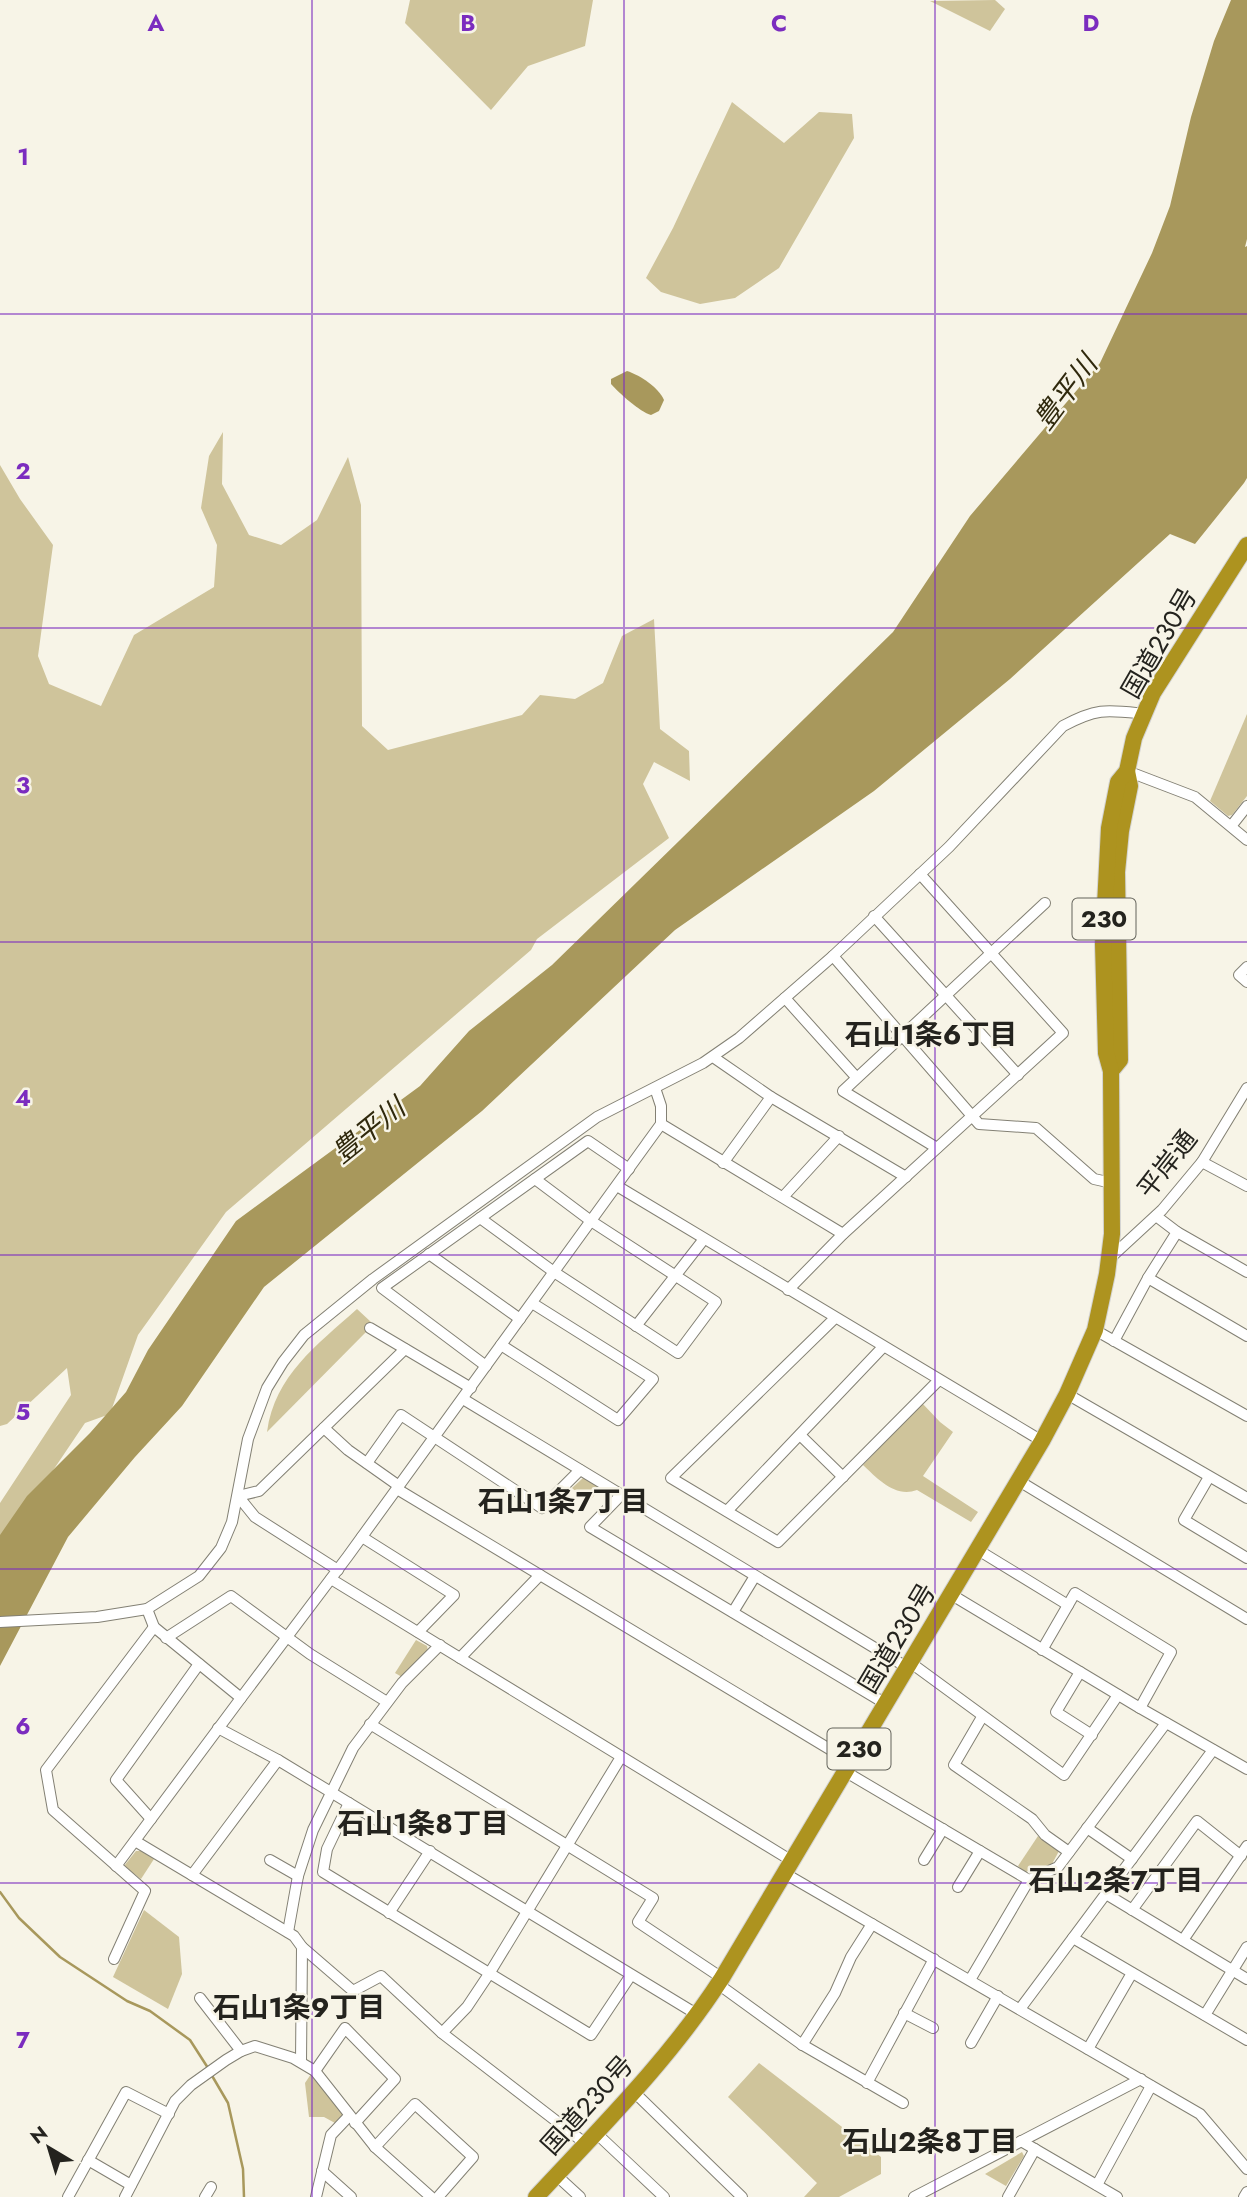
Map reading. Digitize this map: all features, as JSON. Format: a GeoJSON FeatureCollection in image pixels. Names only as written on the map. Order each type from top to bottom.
{"type":"FeatureCollection","features":[{"type":"Feature","properties":{"kind":"highway","name":"国道230号"},"geometry":{"type":"LineString","coordinates":[[536,2197],[634,2092],[698,2015],[720,1981],[1042,1441],[1067,1394],[1095,1330],[1110,1258],[1111,1071],[1106,1053],[1103,944],[1109,828],[1118,782],[1127,771],[1135,738],[1153,693],[1247,545]]}},
{"type":"Feature","properties":{"kind":"street"},"geometry":{"type":"LineString","coordinates":[[0,1622],[97,1617],[146,1609],[199,1576],[221,1548],[232,1522],[248,1439],[267,1388],[304,1335],[394,1264],[597,1117],[713,1057],[738,1038],[833,956],[920,874],[992,803],[1063,726],[1098,710],[1146,715]]}},
{"type":"Feature","properties":{"kind":"street"},"geometry":{"type":"LineString","coordinates":[[1127,771],[1195,797],[1247,840]]}},
{"type":"Feature","properties":{"kind":"street"},"geometry":{"type":"LineString","coordinates":[[1232,825],[1247,806]]}},
{"type":"Feature","properties":{"kind":"street"},"geometry":{"type":"LineString","coordinates":[[789,1290],[843,1234],[1063,1033],[920,874]]}},
{"type":"Feature","properties":{"kind":"street"},"geometry":{"type":"LineString","coordinates":[[937,1148],[843,1091],[1045,903]]}},
{"type":"Feature","properties":{"kind":"street"},"geometry":{"type":"LineString","coordinates":[[873,916],[1018,1075]]}},
{"type":"Feature","properties":{"kind":"street"},"geometry":{"type":"LineString","coordinates":[[833,956],[979,1124],[1036,1128],[1094,1179],[1112,1183]]}},
{"type":"Feature","properties":{"kind":"street"},"geometry":{"type":"LineString","coordinates":[[1247,967],[1240,975],[1247,982]]}},
{"type":"Feature","properties":{"kind":"street"},"geometry":{"type":"LineString","coordinates":[[785,998],[856,1077]]}},
{"type":"Feature","properties":{"kind":"street"},"geometry":{"type":"LineString","coordinates":[[713,1057],[771,1097],[906,1177]]}},
{"type":"Feature","properties":{"kind":"street"},"geometry":{"type":"LineString","coordinates":[[116,1866],[335,1574],[661,1124],[661,1105],[655,1088]]}},
{"type":"Feature","properties":{"kind":"street","name":"平岸通"},"geometry":{"type":"LineString","coordinates":[[1110,1258],[1156,1216],[1202,1162],[1247,1088]]}},
{"type":"Feature","properties":{"kind":"street"},"geometry":{"type":"LineString","coordinates":[[723,1163],[771,1097]]}},
{"type":"Feature","properties":{"kind":"street"},"geometry":{"type":"LineString","coordinates":[[661,1124],[843,1234]]}},
{"type":"Feature","properties":{"kind":"street"},"geometry":{"type":"LineString","coordinates":[[783,1197],[839,1136]]}},
{"type":"Feature","properties":{"kind":"street"},"geometry":{"type":"LineString","coordinates":[[486,1366],[382,1288],[588,1141],[629,1169]]}},
{"type":"Feature","properties":{"kind":"street"},"geometry":{"type":"LineString","coordinates":[[1202,1162],[1247,1186]]}},
{"type":"Feature","properties":{"kind":"street"},"geometry":{"type":"LineString","coordinates":[[480,1218],[554,1272],[678,1353],[716,1302],[591,1221],[535,1179]]}},
{"type":"Feature","properties":{"kind":"street"},"geometry":{"type":"LineString","coordinates":[[617,1186],[1042,1441]]}},
{"type":"Feature","properties":{"kind":"street"},"geometry":{"type":"LineString","coordinates":[[1156,1216],[1177,1232],[1247,1272]]}},
{"type":"Feature","properties":{"kind":"street"},"geometry":{"type":"LineString","coordinates":[[1114,1341],[1147,1278],[1177,1232]]}},
{"type":"Feature","properties":{"kind":"street"},"geometry":{"type":"LineString","coordinates":[[636,1326],[704,1239]]}},
{"type":"Feature","properties":{"kind":"street"},"geometry":{"type":"LineString","coordinates":[[429,1254],[520,1319]]}},
{"type":"Feature","properties":{"kind":"street"},"geometry":{"type":"LineString","coordinates":[[1147,1278],[1247,1336]]}},
{"type":"Feature","properties":{"kind":"street"},"geometry":{"type":"LineString","coordinates":[[501,1345],[618,1420],[653,1379],[532,1303]]}},
{"type":"Feature","properties":{"kind":"street"},"geometry":{"type":"LineString","coordinates":[[835,1318],[671,1478],[778,1542],[939,1380]]}},
{"type":"Feature","properties":{"kind":"street"},"geometry":{"type":"LineString","coordinates":[[370,1328],[471,1388]]}},
{"type":"Feature","properties":{"kind":"street"},"geometry":{"type":"LineString","coordinates":[[1095,1330],[1247,1416]]}},
{"type":"Feature","properties":{"kind":"street"},"geometry":{"type":"LineString","coordinates":[[727,1511],[883,1347]]}},
{"type":"Feature","properties":{"kind":"street"},"geometry":{"type":"LineString","coordinates":[[238,1496],[259,1491],[405,1349]]}},
{"type":"Feature","properties":{"kind":"street"},"geometry":{"type":"LineString","coordinates":[[1067,1394],[1247,1499]]}},
{"type":"Feature","properties":{"kind":"street"},"geometry":{"type":"LineString","coordinates":[[463,1399],[755,1576],[910,1666],[1064,1775],[1118,1695]]}},
{"type":"Feature","properties":{"kind":"street"},"geometry":{"type":"LineString","coordinates":[[367,1462],[401,1415],[542,1508],[580,1470]]}},
{"type":"Feature","properties":{"kind":"street"},"geometry":{"type":"LineString","coordinates":[[324,1428],[348,1450],[398,1487],[943,1829],[1029,1880]]}},
{"type":"Feature","properties":{"kind":"street"},"geometry":{"type":"LineString","coordinates":[[800,1435],[843,1477]]}},
{"type":"Feature","properties":{"kind":"street"},"geometry":{"type":"LineString","coordinates":[[1209,1477],[1184,1520],[1247,1558]]}},
{"type":"Feature","properties":{"kind":"street"},"geometry":{"type":"LineString","coordinates":[[1018,1481],[1247,1619]]}},
{"type":"Feature","properties":{"kind":"street"},"geometry":{"type":"LineString","coordinates":[[621,1494],[590,1527],[886,1704]]}},
{"type":"Feature","properties":{"kind":"street"},"geometry":{"type":"LineString","coordinates":[[238,1496],[255,1517],[418,1632],[621,1757],[872,1924],[1200,2114],[1247,2169]]}},
{"type":"Feature","properties":{"kind":"street"},"geometry":{"type":"LineString","coordinates":[[362,1537],[454,1595],[418,1632]]}},
{"type":"Feature","properties":{"kind":"street"},"geometry":{"type":"LineString","coordinates":[[978,1550],[1068,1605]]}},
{"type":"Feature","properties":{"kind":"street"},"geometry":{"type":"LineString","coordinates":[[460,1658],[540,1575]]}},
{"type":"Feature","properties":{"kind":"street"},"geometry":{"type":"LineString","coordinates":[[733,1612],[755,1576]]}},
{"type":"Feature","properties":{"kind":"street"},"geometry":{"type":"LineString","coordinates":[[1042,1650],[1075,1593],[1171,1651],[1140,1708]]}},
{"type":"Feature","properties":{"kind":"street"},"geometry":{"type":"LineString","coordinates":[[951,1595],[1247,1769]]}},
{"type":"Feature","properties":{"kind":"street"},"geometry":{"type":"LineString","coordinates":[[166,1638],[231,1597],[286,1637],[387,1702]]}},
{"type":"Feature","properties":{"kind":"street"},"geometry":{"type":"LineString","coordinates":[[146,1609],[154,1626],[166,1638],[241,1698]]}},
{"type":"Feature","properties":{"kind":"street"},"geometry":{"type":"LineString","coordinates":[[114,1959],[145,1891],[53,1810],[46,1770],[154,1626]]}},
{"type":"Feature","properties":{"kind":"street"},"geometry":{"type":"LineString","coordinates":[[288,1933],[298,1876],[313,1830],[353,1748],[402,1683],[440,1645]]}},
{"type":"Feature","properties":{"kind":"street"},"geometry":{"type":"LineString","coordinates":[[150,1819],[116,1780],[198,1664]]}},
{"type":"Feature","properties":{"kind":"street"},"geometry":{"type":"LineString","coordinates":[[1080,1672],[1056,1712],[1092,1735]]}},
{"type":"Feature","properties":{"kind":"street"},"geometry":{"type":"LineString","coordinates":[[982,1717],[954,1765],[1032,1819],[1045,1835],[1069,1852]]}},
{"type":"Feature","properties":{"kind":"street"},"geometry":{"type":"LineString","coordinates":[[970,1980],[1029,1880],[1058,1867],[1167,1723]]}},
{"type":"Feature","properties":{"kind":"street"},"geometry":{"type":"LineString","coordinates":[[370,1724],[653,1898],[638,1922],[802,2045],[903,2103]]}},
{"type":"Feature","properties":{"kind":"street"},"geometry":{"type":"LineString","coordinates":[[218,1728],[278,1760],[698,2015]]}},
{"type":"Feature","properties":{"kind":"street"},"geometry":{"type":"LineString","coordinates":[[1020,2009],[1213,1750]]}},
{"type":"Feature","properties":{"kind":"street"},"geometry":{"type":"LineString","coordinates":[[442,2034],[467,2007],[489,1974],[621,1757]]}},
{"type":"Feature","properties":{"kind":"street"},"geometry":{"type":"LineString","coordinates":[[192,1875],[278,1760]]}},
{"type":"Feature","properties":{"kind":"street"},"geometry":{"type":"LineString","coordinates":[[349,1803],[327,1849],[323,1872],[489,1974],[591,2035],[631,1975]]}},
{"type":"Feature","properties":{"kind":"street"},"geometry":{"type":"LineString","coordinates":[[1132,1910],[1197,1821],[1244,1851],[1183,1940]]}},
{"type":"Feature","properties":{"kind":"street"},"geometry":{"type":"LineString","coordinates":[[1087,1828],[1132,1859]]}},
{"type":"Feature","properties":{"kind":"street"},"geometry":{"type":"LineString","coordinates":[[924,1860],[943,1829]]}},
{"type":"Feature","properties":{"kind":"street"},"geometry":{"type":"LineString","coordinates":[[135,1841],[294,1936],[302,1947],[353,1991],[381,1976],[442,2034],[591,2139],[664,2197]]}},
{"type":"Feature","properties":{"kind":"street"},"geometry":{"type":"LineString","coordinates":[[389,1913],[430,1851]]}},
{"type":"Feature","properties":{"kind":"street"},"geometry":{"type":"LineString","coordinates":[[958,1887],[980,1851]]}},
{"type":"Feature","properties":{"kind":"street"},"geometry":{"type":"LineString","coordinates":[[270,1860],[298,1876]]}},
{"type":"Feature","properties":{"kind":"street"},"geometry":{"type":"LineString","coordinates":[[1106,1894],[1247,1979]]}},
{"type":"Feature","properties":{"kind":"street"},"geometry":{"type":"LineString","coordinates":[[802,2045],[835,1993],[851,1957],[872,1924]]}},
{"type":"Feature","properties":{"kind":"street"},"geometry":{"type":"LineString","coordinates":[[1073,1938],[1247,2040]]}},
{"type":"Feature","properties":{"kind":"street"},"geometry":{"type":"LineString","coordinates":[[301,2062],[302,1947]]}},
{"type":"Feature","properties":{"kind":"street"},"geometry":{"type":"LineString","coordinates":[[1205,2015],[1247,1947]]}},
{"type":"Feature","properties":{"kind":"street"},"geometry":{"type":"LineString","coordinates":[[867,2082],[934,1959]]}},
{"type":"Feature","properties":{"kind":"street"},"geometry":{"type":"LineString","coordinates":[[1088,2049],[1132,1973]]}},
{"type":"Feature","properties":{"kind":"street"},"geometry":{"type":"LineString","coordinates":[[971,2043],[998,1996]]}},
{"type":"Feature","properties":{"kind":"street"},"geometry":{"type":"LineString","coordinates":[[200,1998],[241,2051]]}},
{"type":"Feature","properties":{"kind":"street"},"geometry":{"type":"LineString","coordinates":[[904,2013],[933,2028]]}},
{"type":"Feature","properties":{"kind":"street"},"geometry":{"type":"LineString","coordinates":[[315,2071],[345,2028],[395,2079],[352,2120],[331,2135],[316,2197]]}},
{"type":"Feature","properties":{"kind":"street"},"geometry":{"type":"LineString","coordinates":[[125,2197],[175,2101],[191,2085],[226,2060],[255,2046],[301,2062],[315,2071],[375,2147],[431,2197]]}},
{"type":"Feature","properties":{"kind":"street"},"geometry":{"type":"LineString","coordinates":[[914,2197],[1141,2079]]}},
{"type":"Feature","properties":{"kind":"street"},"geometry":{"type":"LineString","coordinates":[[1097,2185],[1151,2086]]}},
{"type":"Feature","properties":{"kind":"street"},"geometry":{"type":"LineString","coordinates":[[68,2197],[126,2092],[169,2114]]}},
{"type":"Feature","properties":{"kind":"street"},"geometry":{"type":"LineString","coordinates":[[634,2092],[742,2197]]}},
{"type":"Feature","properties":{"kind":"street"},"geometry":{"type":"LineString","coordinates":[[375,2147],[415,2104],[473,2157],[438,2197]]}},
{"type":"Feature","properties":{"kind":"street"},"geometry":{"type":"LineString","coordinates":[[1021,2141],[1117,2197]]}},
{"type":"Feature","properties":{"kind":"street"},"geometry":{"type":"LineString","coordinates":[[1008,2197],[1035,2149]]}},
{"type":"Feature","properties":{"kind":"street"},"geometry":{"type":"LineString","coordinates":[[88,2160],[131,2185]]}},
{"type":"Feature","properties":{"kind":"street"},"geometry":{"type":"LineString","coordinates":[[322,2171],[351,2197]]}},
{"type":"Feature","properties":{"kind":"street"},"geometry":{"type":"LineString","coordinates":[[556,2175],[580,2197]]}},
{"type":"Feature","properties":{"kind":"street"},"geometry":{"type":"LineString","coordinates":[[1244,2197],[1247,2192]]}},
{"type":"Feature","properties":{"kind":"shaded area"},"geometry":{"type":"Polygon","coordinates":[[[410,0],[593,0],[585,46],[528,66],[491,110],[405,23],[410,0]]]}},
{"type":"Feature","properties":{"kind":"shaded area"},"geometry":{"type":"Polygon","coordinates":[[[995,0],[1005,9],[990,31],[930,1],[995,0]]]}},
{"type":"Feature","properties":{"kind":"shaded area"},"geometry":{"type":"Polygon","coordinates":[[[732,102],[784,143],[819,112],[852,114],[854,138],[779,268],[735,298],[700,304],[661,292],[646,278],[673,228],[732,102]]]}},
{"type":"Feature","properties":{"kind":"shaded area"},"geometry":{"type":"Polygon","coordinates":[[[223,432],[222,484],[249,535],[281,545],[317,520],[348,457],[361,505],[362,726],[388,750],[522,715],[540,695],[575,699],[603,683],[622,636],[654,619],[660,729],[689,751],[690,781],[654,762],[643,784],[669,838],[537,939],[531,950],[226,1212],[138,1335],[110,1414],[85,1423],[0,1549],[0,1503],[71,1395],[67,1368],[7,1424],[0,1426],[0,465],[20,499],[53,545],[38,656],[49,684],[101,706],[134,635],[214,587],[217,545],[201,508],[209,456],[223,432]]]}},
{"type":"Feature","properties":{"kind":"shaded area"},"geometry":{"type":"Polygon","coordinates":[[[1247,714],[1247,796],[1232,815],[1228,816],[1210,801],[1247,714]]]}},
{"type":"Feature","properties":{"kind":"shaded area"},"geometry":{"type":"Polygon","coordinates":[[[357,1309],[371,1322],[366,1332],[267,1432],[279,1394],[288,1378],[313,1349],[357,1309]]]}},
{"type":"Feature","properties":{"kind":"shaded area"},"geometry":{"type":"Polygon","coordinates":[[[922,1403],[953,1432],[923,1476],[978,1512],[971,1522],[917,1490],[901,1491],[887,1486],[863,1465],[922,1403]]]}},
{"type":"Feature","properties":{"kind":"shaded area"},"geometry":{"type":"Polygon","coordinates":[[[583,1478],[600,1488],[589,1502],[572,1488],[583,1478]]]}},
{"type":"Feature","properties":{"kind":"shaded area"},"geometry":{"type":"Polygon","coordinates":[[[416,1640],[427,1646],[428,1651],[402,1677],[395,1673],[416,1640]]]}},
{"type":"Feature","properties":{"kind":"shaded area"},"geometry":{"type":"Polygon","coordinates":[[[1038,1836],[1059,1851],[1052,1864],[1025,1872],[1018,1866],[1038,1836]]]}},
{"type":"Feature","properties":{"kind":"shaded area"},"geometry":{"type":"Polygon","coordinates":[[[136,1851],[154,1859],[141,1879],[124,1866],[136,1851]]]}},
{"type":"Feature","properties":{"kind":"shaded area"},"geometry":{"type":"Polygon","coordinates":[[[144,1910],[179,1937],[182,1974],[168,2009],[113,1977],[144,1910]]]}},
{"type":"Feature","properties":{"kind":"shaded area"},"geometry":{"type":"Polygon","coordinates":[[[759,2063],[881,2157],[881,2174],[839,2197],[804,2197],[817,2183],[728,2097],[759,2063]]]}},
{"type":"Feature","properties":{"kind":"shaded area"},"geometry":{"type":"Polygon","coordinates":[[[311,2074],[342,2109],[342,2117],[335,2123],[324,2117],[309,2117],[305,2083],[311,2074]]]}},
{"type":"Feature","properties":{"kind":"shaded area"},"geometry":{"type":"Polygon","coordinates":[[[1022,2152],[1024,2156],[1006,2186],[985,2174],[1022,2152]]]}},
{"type":"Feature","properties":{"kind":"water","name":"豊平川"},"geometry":{"type":"Polygon","coordinates":[[[1231,0],[1247,0],[1247,478],[1244,483],[1195,544],[1170,534],[1010,679],[874,791],[675,930],[482,1111],[264,1287],[182,1406],[68,1537],[0,1666],[0,1535],[27,1496],[90,1433],[126,1392],[148,1350],[236,1221],[420,1086],[469,1031],[552,965],[893,632],[970,516],[1100,363],[1152,253],[1170,206],[1191,117],[1214,41],[1231,0]]]}},
{"type":"Feature","properties":{"kind":"water"},"geometry":{"type":"Polygon","coordinates":[[[627,371],[658,391],[664,400],[659,411],[651,415],[646,413],[611,384],[611,379],[627,371]]]}},
{"type":"Feature","properties":{"kind":"waterway"},"geometry":{"type":"LineString","coordinates":[[0,1892],[19,1918],[60,1957],[127,2001],[150,2011],[190,2040],[208,2068]]}},
{"type":"Feature","properties":{"kind":"waterway"},"geometry":{"type":"LineString","coordinates":[[211,2074],[228,2103],[243,2169],[244,2197]]}},
{"type":"Feature","properties":{"kind":"district","name":"石山1条6丁目"},"geometry":{"type":"Point","coordinates":[931,1034]}},
{"type":"Feature","properties":{"kind":"district","name":"石山1条7丁目"},"geometry":{"type":"Point","coordinates":[563,1501]}},
{"type":"Feature","properties":{"kind":"district","name":"石山1条8丁目"},"geometry":{"type":"Point","coordinates":[423,1823]}},
{"type":"Feature","properties":{"kind":"district","name":"石山2条7丁目"},"geometry":{"type":"Point","coordinates":[1116,1880]}},
{"type":"Feature","properties":{"kind":"district","name":"石山1条9丁目"},"geometry":{"type":"Point","coordinates":[299,2007]}},
{"type":"Feature","properties":{"kind":"district","name":"石山2条8丁目"},"geometry":{"type":"Point","coordinates":[930,2141]}}]}
